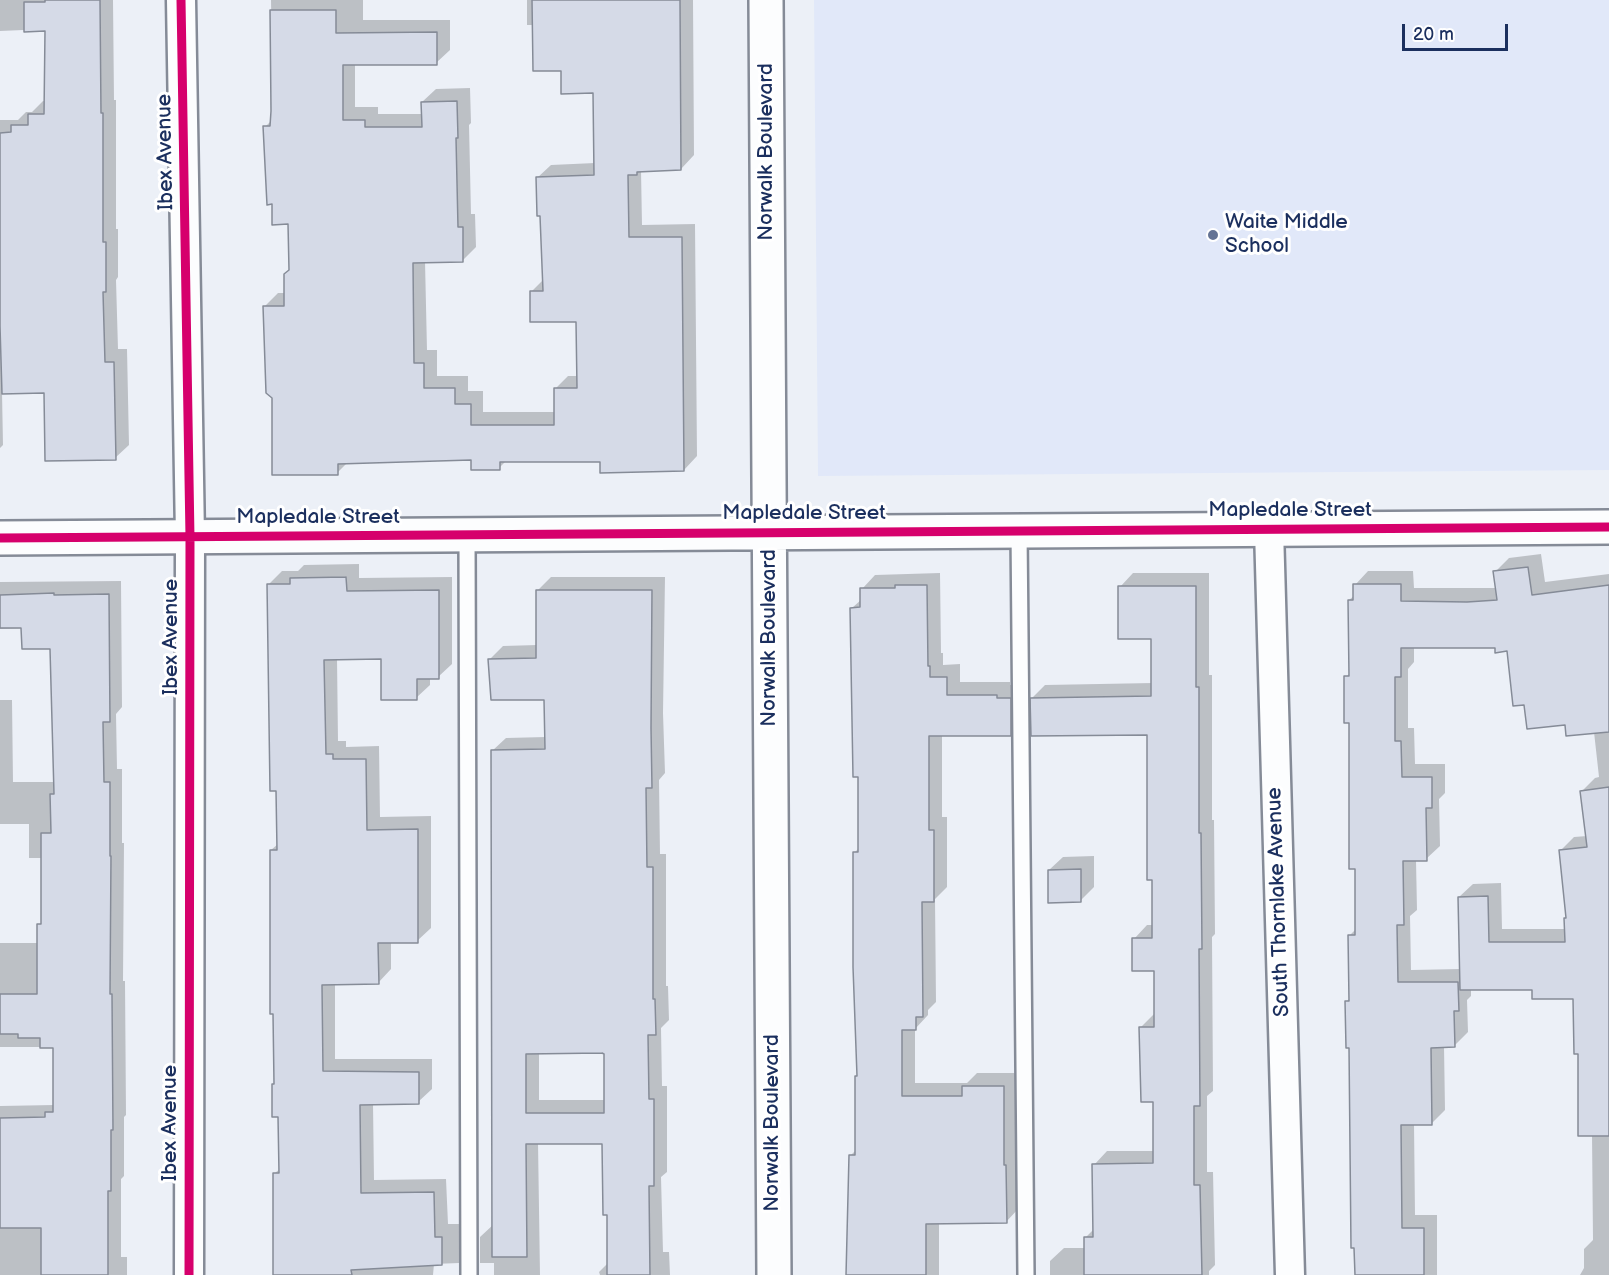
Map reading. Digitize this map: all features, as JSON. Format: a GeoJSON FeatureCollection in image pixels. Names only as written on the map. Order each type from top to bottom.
{"type":"FeatureCollection","features":[{"type":"Feature","properties":{"kind":"street","name":"Ibex Avenue"},"geometry":{"type":"LineString","coordinates":[[181,0],[190,537],[189,1275]]}},
{"type":"Feature","properties":{"kind":"street","name":"Norwalk Boulevard"},"geometry":{"type":"LineString","coordinates":[[766,0],[774,1275]]}},
{"type":"Feature","properties":{"kind":"street","name":"Mapledale Street"},"geometry":{"type":"LineString","coordinates":[[0,538],[1609,527]]}},
{"type":"Feature","properties":{"kind":"street","name":"South Thornlake Avenue"},"geometry":{"type":"LineString","coordinates":[[1269,529],[1290,1275]]}},
{"type":"Feature","properties":{"kind":"lane"},"geometry":{"type":"LineString","coordinates":[[1019,531],[1026,1275]]}},
{"type":"Feature","properties":{"kind":"lane"},"geometry":{"type":"LineString","coordinates":[[466,535],[469,1275]]}},
{"type":"Feature","properties":{"kind":"shaded area","name":"Waite Middle School"},"geometry":{"type":"Polygon","coordinates":[[[814,0],[1609,0],[1609,470],[818,476],[814,0]]]}},
{"type":"Feature","properties":{"kind":"building"},"geometry":{"type":"Polygon","coordinates":[[[45,0],[100,0],[103,242],[106,242],[106,292],[103,292],[105,362],[114,362],[116,460],[45,461],[44,393],[2,394],[0,133],[11,132],[11,125],[28,125],[28,114],[44,114],[45,31],[24,32],[24,2],[45,2],[45,0]]]}},
{"type":"Feature","properties":{"kind":"building"},"geometry":{"type":"Polygon","coordinates":[[[532,0],[680,0],[681,170],[637,172],[637,175],[628,175],[629,237],[682,237],[684,471],[600,473],[600,462],[500,462],[500,470],[471,470],[471,460],[338,464],[338,475],[272,475],[272,398],[266,393],[263,306],[284,306],[284,274],[289,270],[288,224],[272,225],[272,204],[267,205],[263,126],[270,126],[271,111],[270,10],[336,10],[336,33],[437,32],[437,65],[343,65],[343,120],[365,120],[365,127],[422,127],[421,102],[457,101],[458,227],[463,227],[463,262],[413,263],[414,363],[424,363],[424,388],[455,388],[455,404],[471,404],[471,425],[554,425],[554,388],[577,388],[576,322],[530,322],[530,291],[543,291],[536,177],[594,175],[593,93],[561,94],[561,71],[533,71],[532,0]]]}},
{"type":"Feature","properties":{"kind":"building"},"geometry":{"type":"Polygon","coordinates":[[[1528,567],[1532,595],[1609,585],[1609,732],[1566,736],[1565,725],[1527,729],[1524,705],[1513,706],[1507,651],[1495,653],[1495,648],[1401,648],[1401,677],[1395,677],[1395,741],[1401,741],[1402,777],[1432,777],[1432,808],[1426,808],[1427,861],[1403,861],[1404,925],[1397,925],[1398,982],[1458,982],[1459,1011],[1454,1011],[1455,1047],[1431,1048],[1432,1125],[1401,1125],[1402,1228],[1424,1228],[1424,1275],[1355,1275],[1354,1248],[1351,1248],[1349,1048],[1346,1048],[1345,1001],[1349,1001],[1348,935],[1355,935],[1355,869],[1349,869],[1349,723],[1344,723],[1344,676],[1349,676],[1348,600],[1353,600],[1353,584],[1401,584],[1401,601],[1497,600],[1493,571],[1528,567]]]}},
{"type":"Feature","properties":{"kind":"building"},"geometry":{"type":"Polygon","coordinates":[[[346,577],[347,591],[439,590],[439,679],[417,679],[417,700],[381,700],[381,659],[324,660],[326,754],[333,754],[333,759],[366,759],[367,830],[418,829],[418,943],[378,943],[379,984],[322,985],[323,1071],[419,1072],[419,1104],[360,1105],[361,1193],[434,1192],[435,1237],[442,1237],[442,1265],[351,1270],[352,1275],[273,1275],[273,1173],[279,1173],[278,1117],[272,1117],[272,1084],[274,1084],[273,1014],[270,1014],[270,850],[277,850],[276,791],[270,791],[267,584],[290,584],[290,578],[346,577]]]}},
{"type":"Feature","properties":{"kind":"building"},"geometry":{"type":"Polygon","coordinates":[[[895,585],[927,585],[930,677],[947,677],[947,695],[997,695],[997,698],[1011,698],[1011,736],[929,736],[929,830],[934,830],[934,902],[922,902],[923,1017],[916,1017],[916,1030],[902,1030],[902,1096],[962,1096],[962,1086],[1004,1086],[1007,1223],[926,1224],[926,1275],[846,1275],[849,1155],[855,1155],[855,1076],[857,1076],[853,967],[853,852],[858,852],[858,777],[853,777],[850,608],[860,607],[860,588],[895,588],[895,585]]]}},
{"type":"Feature","properties":{"kind":"building"},"geometry":{"type":"Polygon","coordinates":[[[1118,586],[1196,586],[1202,949],[1199,949],[1200,1106],[1194,1106],[1194,1185],[1200,1185],[1202,1275],[1084,1275],[1084,1237],[1093,1237],[1092,1164],[1153,1163],[1153,1102],[1141,1102],[1139,1027],[1154,1027],[1154,971],[1132,971],[1132,938],[1152,938],[1152,880],[1147,880],[1147,735],[1031,736],[1030,698],[1151,696],[1151,639],[1118,639],[1118,586]]]}},
{"type":"Feature","properties":{"kind":"building"},"geometry":{"type":"Polygon","coordinates":[[[536,590],[652,590],[652,788],[646,788],[647,867],[653,867],[653,999],[655,999],[656,1035],[648,1035],[649,1099],[654,1099],[654,1186],[649,1186],[650,1275],[607,1275],[607,1215],[603,1215],[602,1144],[526,1144],[527,1257],[492,1257],[491,750],[545,749],[544,700],[491,700],[488,659],[536,658],[536,590]],[[526,1054],[526,1113],[604,1113],[604,1054],[526,1054]]]}},
{"type":"Feature","properties":{"kind":"building"},"geometry":{"type":"Polygon","coordinates":[[[54,593],[54,595],[109,594],[110,722],[103,722],[104,782],[110,782],[111,856],[110,994],[112,994],[113,1130],[111,1130],[111,1191],[108,1191],[108,1275],[41,1275],[41,1228],[0,1228],[0,1118],[45,1117],[45,1112],[53,1112],[53,1048],[40,1048],[40,1038],[18,1038],[18,1034],[0,1034],[0,994],[37,994],[37,924],[41,924],[41,833],[51,833],[50,794],[54,794],[50,649],[22,649],[21,628],[0,628],[0,595],[54,593]]]}},
{"type":"Feature","properties":{"kind":"building"},"geometry":{"type":"Polygon","coordinates":[[[1609,787],[1609,1136],[1578,1136],[1578,1054],[1574,1054],[1573,999],[1532,999],[1532,990],[1460,990],[1458,897],[1488,896],[1489,942],[1565,942],[1564,918],[1566,918],[1559,850],[1587,847],[1580,791],[1609,787]]]}},
{"type":"Feature","properties":{"kind":"building"},"geometry":{"type":"Polygon","coordinates":[[[1081,869],[1081,902],[1048,903],[1048,870],[1081,869]]]}},
{"type":"Feature","properties":{"kind":"cycle path"},"geometry":{"type":"LineString","coordinates":[[181,0],[190,537],[189,1275]]}},
{"type":"Feature","properties":{"kind":"cycle path"},"geometry":{"type":"LineString","coordinates":[[0,538],[1609,527]]}},
{"type":"Feature","properties":{"kind":"place","name":"Waite Middle School"},"geometry":{"type":"Point","coordinates":[1213,235]}}]}
